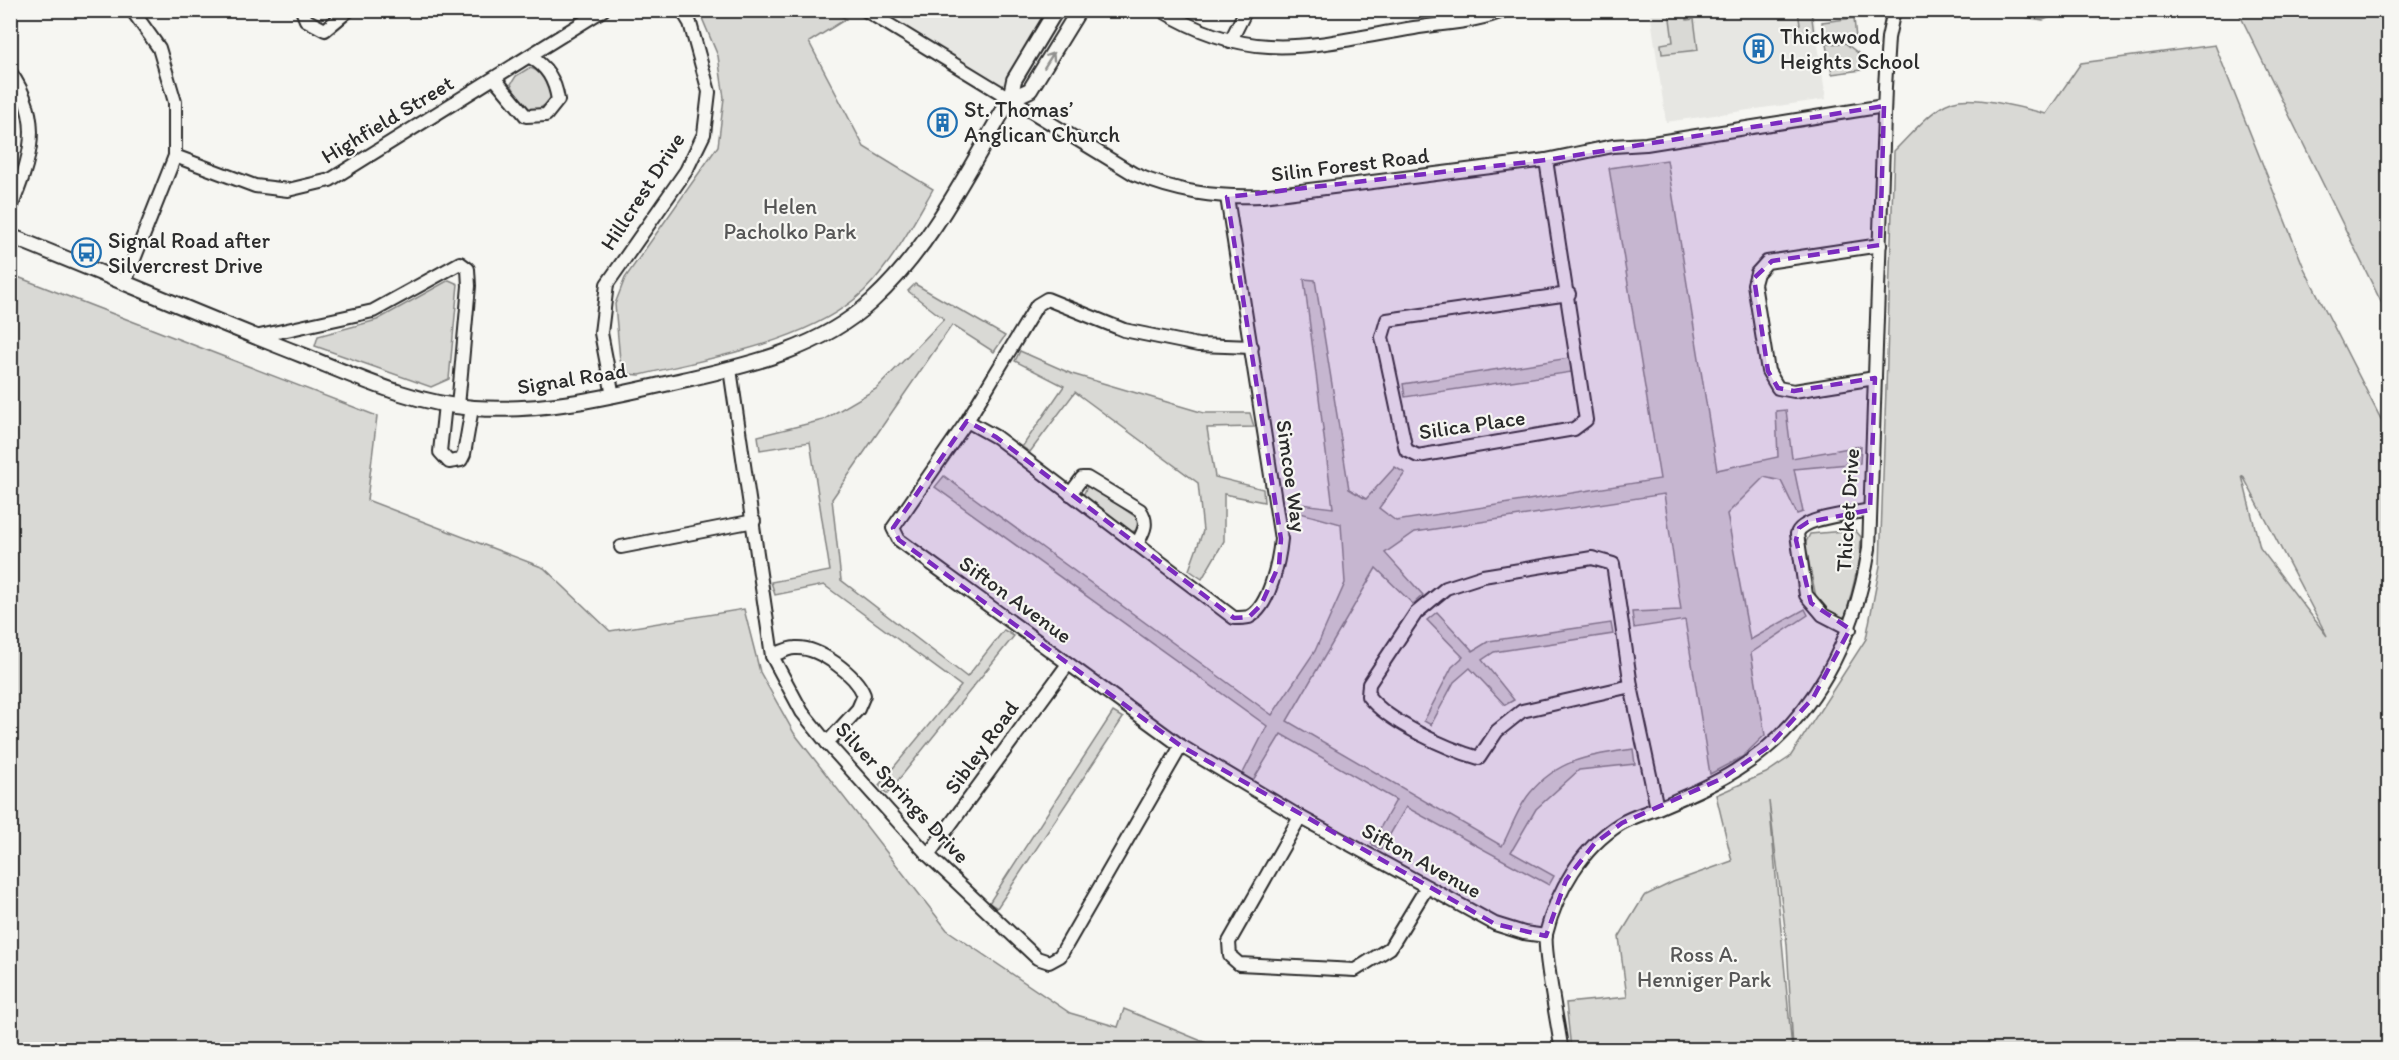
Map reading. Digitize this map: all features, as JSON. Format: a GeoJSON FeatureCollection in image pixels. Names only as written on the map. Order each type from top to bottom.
{"type":"FeatureCollection","features":[{"type":"Feature","properties":{"kind":"street"},"geometry":{"type":"LineString","coordinates":[[124,282],[175,156],[175,102],[159,48],[132,10]]}},
{"type":"Feature","properties":{"kind":"street"},"geometry":{"type":"LineString","coordinates":[[302,10],[306,20],[325,30],[349,10]]}},
{"type":"Feature","properties":{"kind":"street","name":"Highfield Street"},"geometry":{"type":"LineString","coordinates":[[175,156],[255,186],[288,190],[330,180],[603,10]]}},
{"type":"Feature","properties":{"kind":"street","name":"Hillcrest Drive"},"geometry":{"type":"LineString","coordinates":[[613,396],[601,333],[607,284],[687,171],[704,134],[709,92],[690,23],[682,10]]}},
{"type":"Feature","properties":{"kind":"street","name":"Silin Forest Road"},"geometry":{"type":"LineString","coordinates":[[865,10],[1134,174],[1173,189],[1227,197],[1262,196],[1546,160],[1613,146],[1646,144],[1884,106]]}},
{"type":"Feature","properties":{"kind":"street","name":"Signal Road"},"geometry":{"type":"LineString","coordinates":[[10,236],[385,388],[459,406],[530,408],[566,405],[613,396],[730,369],[812,341],[852,317],[878,296],[892,282],[925,238],[1010,99],[1014,80],[1056,10]]}},
{"type":"Feature","properties":{"kind":"street","name":"Signal Road"},"geometry":{"type":"LineString","coordinates":[[1010,99],[1030,90],[1079,10]]}},
{"type":"Feature","properties":{"kind":"street"},"geometry":{"type":"LineString","coordinates":[[1161,10],[1202,33],[1230,42],[1262,47],[1296,47],[1505,10]]}},
{"type":"Feature","properties":{"kind":"street"},"geometry":{"type":"LineString","coordinates":[[1230,42],[1246,10]]}},
{"type":"Feature","properties":{"kind":"street","name":"Thicket Drive"},"geometry":{"type":"LineString","coordinates":[[1561,1046],[1545,936],[1566,880],[1595,843],[1622,823],[1720,779],[1768,747],[1813,698],[1826,678],[1850,629],[1864,579],[1869,549],[1884,106],[1887,45],[1894,10]]}},
{"type":"Feature","properties":{"kind":"street"},"geometry":{"type":"LineString","coordinates":[[495,79],[526,116],[546,115],[558,100],[556,87],[543,64],[530,57]]}},
{"type":"Feature","properties":{"kind":"street"},"geometry":{"type":"LineString","coordinates":[[10,72],[32,116],[28,164],[10,210]]}},
{"type":"Feature","properties":{"kind":"street","name":"Silica Place"},"geometry":{"type":"LineString","coordinates":[[1546,160],[1569,294],[1586,420],[1574,429],[1418,456],[1406,450],[1382,337],[1387,320],[1569,294]]}},
{"type":"Feature","properties":{"kind":"street","name":"Simcoe Way"},"geometry":{"type":"LineString","coordinates":[[967,421],[996,436],[1234,618],[1249,617],[1261,605],[1279,565],[1281,539],[1227,197]]}},
{"type":"Feature","properties":{"kind":"street"},"geometry":{"type":"LineString","coordinates":[[1875,378],[1794,391],[1778,388],[1768,371],[1754,285],[1756,273],[1767,262],[1880,245]]}},
{"type":"Feature","properties":{"kind":"street"},"geometry":{"type":"LineString","coordinates":[[255,337],[373,311],[460,263],[468,268],[469,286],[459,406]]}},
{"type":"Feature","properties":{"kind":"street","name":"Sifton Avenue"},"geometry":{"type":"LineString","coordinates":[[1252,346],[1198,345],[1124,330],[1047,299],[1036,305],[967,421],[893,528],[898,540],[1181,746],[1300,817],[1495,924],[1524,933],[1545,936]]}},
{"type":"Feature","properties":{"kind":"street","name":"Silver Springs Drive"},"geometry":{"type":"LineString","coordinates":[[730,369],[772,656],[802,712],[827,743],[928,855],[1037,958],[1049,962],[1060,956],[1181,746]]}},
{"type":"Feature","properties":{"kind":"street"},"geometry":{"type":"LineString","coordinates":[[1070,494],[1082,478],[1088,478],[1140,510],[1145,518],[1146,528],[1137,544]]}},
{"type":"Feature","properties":{"kind":"street"},"geometry":{"type":"LineString","coordinates":[[1850,629],[1823,615],[1806,595],[1798,528],[1808,522],[1870,510]]}},
{"type":"Feature","properties":{"kind":"street"},"geometry":{"type":"LineString","coordinates":[[621,547],[754,521]]}},
{"type":"Feature","properties":{"kind":"street"},"geometry":{"type":"LineString","coordinates":[[1631,686],[1522,711],[1497,731],[1479,758],[1452,750],[1377,708],[1368,696],[1369,684],[1416,613],[1446,588],[1483,576],[1592,558],[1613,564],[1631,686],[1658,808]]}},
{"type":"Feature","properties":{"kind":"street"},"geometry":{"type":"LineString","coordinates":[[772,656],[795,648],[817,651],[859,683],[864,695],[858,709],[827,743]]}},
{"type":"Feature","properties":{"kind":"street","name":"Sibley Road"},"geometry":{"type":"LineString","coordinates":[[928,855],[1068,664]]}},
{"type":"Feature","properties":{"kind":"street"},"geometry":{"type":"LineString","coordinates":[[1300,817],[1229,942],[1230,956],[1239,964],[1355,969],[1390,948],[1427,886]]}},
{"type":"Feature","properties":{"kind":"highlighted area"},"geometry":{"type":"Polygon","coordinates":[[[1884,106],[1880,245],[1772,261],[1754,278],[1768,371],[1778,388],[1794,391],[1875,378],[1870,510],[1808,522],[1799,528],[1796,540],[1811,603],[1850,629],[1813,698],[1768,747],[1721,779],[1622,823],[1595,843],[1566,880],[1546,936],[1495,924],[1181,746],[899,540],[893,528],[967,421],[996,437],[1234,618],[1249,617],[1261,605],[1279,565],[1281,539],[1227,197],[1546,160],[1884,106]]]}},
{"type":"Feature","properties":{"kind":"shaded area"},"geometry":{"type":"Polygon","coordinates":[[[907,11],[1056,11],[1010,99],[896,29],[907,11]]]}},
{"type":"Feature","properties":{"kind":"shaded area"},"geometry":{"type":"Polygon","coordinates":[[[1650,11],[1813,11],[1826,99],[1666,122],[1650,11]]]}},
{"type":"Feature","properties":{"kind":"green space","name":"Helen Pacholko Park"},"geometry":{"type":"Polygon","coordinates":[[[699,11],[833,11],[846,19],[809,42],[864,147],[933,189],[884,268],[864,291],[842,309],[788,336],[758,346],[640,375],[626,374],[620,360],[615,304],[625,278],[718,146],[724,98],[718,56],[699,11]]]}},
{"type":"Feature","properties":{"kind":"green space"},"geometry":{"type":"Polygon","coordinates":[[[1669,11],[1686,11],[1687,20],[1694,19],[1698,50],[1662,54],[1661,44],[1673,42],[1669,11]]]}},
{"type":"Feature","properties":{"kind":"green space"},"geometry":{"type":"Polygon","coordinates":[[[1798,11],[1811,11],[1814,34],[1795,36],[1794,26],[1800,25],[1798,11]]]}},
{"type":"Feature","properties":{"kind":"green space"},"geometry":{"type":"Polygon","coordinates":[[[1985,11],[2067,11],[2043,20],[1985,11]]]}},
{"type":"Feature","properties":{"kind":"green space"},"geometry":{"type":"Polygon","coordinates":[[[2238,11],[2388,11],[2388,316],[2238,11]]]}},
{"type":"Feature","properties":{"kind":"green space"},"geometry":{"type":"Polygon","coordinates":[[[1854,18],[1856,39],[1824,42],[1822,22],[1854,18]]]}},
{"type":"Feature","properties":{"kind":"green space"},"geometry":{"type":"Polygon","coordinates":[[[1845,43],[1858,53],[1861,70],[1832,74],[1827,44],[1845,43]]]}},
{"type":"Feature","properties":{"kind":"green space","name":"Ross A. Henniger Park"},"geometry":{"type":"Polygon","coordinates":[[[2215,45],[2304,268],[2388,433],[2388,1045],[2384,1050],[1793,1049],[1787,944],[1769,801],[1792,1049],[1571,1049],[1566,1003],[1627,997],[1619,937],[1644,896],[1673,882],[1732,861],[1716,795],[1766,773],[1790,757],[1866,639],[1880,566],[1894,151],[1932,113],[1950,102],[1968,99],[2015,106],[2046,114],[2081,63],[2215,45]],[[2243,476],[2260,548],[2327,636],[2243,476]]]}},
{"type":"Feature","properties":{"kind":"green space"},"geometry":{"type":"Polygon","coordinates":[[[529,68],[540,74],[551,92],[544,106],[533,112],[524,109],[511,84],[516,76],[529,68]]]}},
{"type":"Feature","properties":{"kind":"green space"},"geometry":{"type":"Polygon","coordinates":[[[1667,160],[1717,470],[1778,457],[1776,411],[1786,410],[1792,458],[1861,446],[1860,463],[1794,469],[1803,512],[1797,514],[1781,481],[1764,477],[1727,514],[1750,640],[1805,609],[1808,615],[1751,653],[1765,735],[1742,757],[1710,774],[1685,620],[1634,628],[1632,612],[1681,610],[1664,494],[1415,532],[1385,553],[1423,595],[1413,604],[1376,568],[1287,721],[1502,846],[1518,811],[1530,793],[1553,772],[1590,756],[1633,749],[1635,764],[1579,770],[1536,809],[1511,852],[1554,876],[1549,885],[1406,807],[1381,850],[1371,844],[1396,800],[1281,734],[1252,782],[1242,775],[1267,726],[935,487],[944,476],[1272,715],[1315,651],[1345,583],[1341,524],[1293,511],[1293,503],[1333,508],[1304,279],[1315,280],[1349,489],[1366,499],[1395,467],[1405,473],[1379,508],[1396,521],[1660,479],[1609,168],[1667,160]]]}},
{"type":"Feature","properties":{"kind":"green space"},"geometry":{"type":"Polygon","coordinates":[[[10,274],[377,416],[367,500],[544,568],[610,631],[744,609],[760,672],[794,733],[947,930],[1070,1013],[1118,1027],[1124,1009],[1221,1049],[11,1049],[10,274]]]}},
{"type":"Feature","properties":{"kind":"green space"},"geometry":{"type":"Polygon","coordinates":[[[449,280],[458,284],[449,379],[431,387],[315,346],[318,336],[377,320],[449,280]]]}},
{"type":"Feature","properties":{"kind":"green space"},"geometry":{"type":"Polygon","coordinates":[[[915,284],[1005,336],[994,352],[952,325],[832,499],[841,580],[967,677],[1004,630],[1014,636],[887,794],[879,785],[961,686],[824,585],[775,595],[771,582],[830,571],[810,442],[760,450],[758,436],[823,420],[876,389],[944,319],[908,291],[915,284]]]}},
{"type":"Feature","properties":{"kind":"green space"},"geometry":{"type":"Polygon","coordinates":[[[1020,351],[1072,374],[1204,413],[1250,413],[1254,427],[1207,428],[1215,477],[1263,489],[1264,502],[1224,494],[1224,541],[1202,579],[1189,570],[1203,531],[1198,483],[1075,392],[1030,452],[1022,447],[1064,386],[1015,361],[1020,351]]]}},
{"type":"Feature","properties":{"kind":"green space"},"geometry":{"type":"Polygon","coordinates":[[[1569,358],[1572,372],[1405,397],[1403,384],[1569,358]]]}},
{"type":"Feature","properties":{"kind":"green space"},"geometry":{"type":"Polygon","coordinates":[[[1088,484],[1140,520],[1138,530],[1131,532],[1083,496],[1088,484]]]}},
{"type":"Feature","properties":{"kind":"green space"},"geometry":{"type":"Polygon","coordinates":[[[1855,530],[1861,537],[1860,558],[1846,615],[1839,620],[1817,602],[1805,544],[1810,534],[1855,530]]]}},
{"type":"Feature","properties":{"kind":"green space"},"geometry":{"type":"Polygon","coordinates":[[[1437,612],[1473,651],[1489,641],[1611,623],[1613,634],[1494,652],[1482,660],[1514,700],[1505,705],[1470,668],[1454,682],[1431,725],[1424,721],[1452,667],[1463,657],[1427,620],[1437,612]]]}},
{"type":"Feature","properties":{"kind":"green space"},"geometry":{"type":"Polygon","coordinates":[[[1113,712],[1123,718],[997,908],[989,903],[1113,712]]]}},
{"type":"Feature","properties":{"kind":"place","name":"Thickwood Heights School"},"geometry":{"type":"Point","coordinates":[1759,49]}},
{"type":"Feature","properties":{"kind":"place","name":"St. Thomas’ Anglican Church"},"geometry":{"type":"Point","coordinates":[943,122]}},
{"type":"Feature","properties":{"kind":"place","name":"Signal Road after Silvercrest Drive"},"geometry":{"type":"Point","coordinates":[87,253]}}]}
